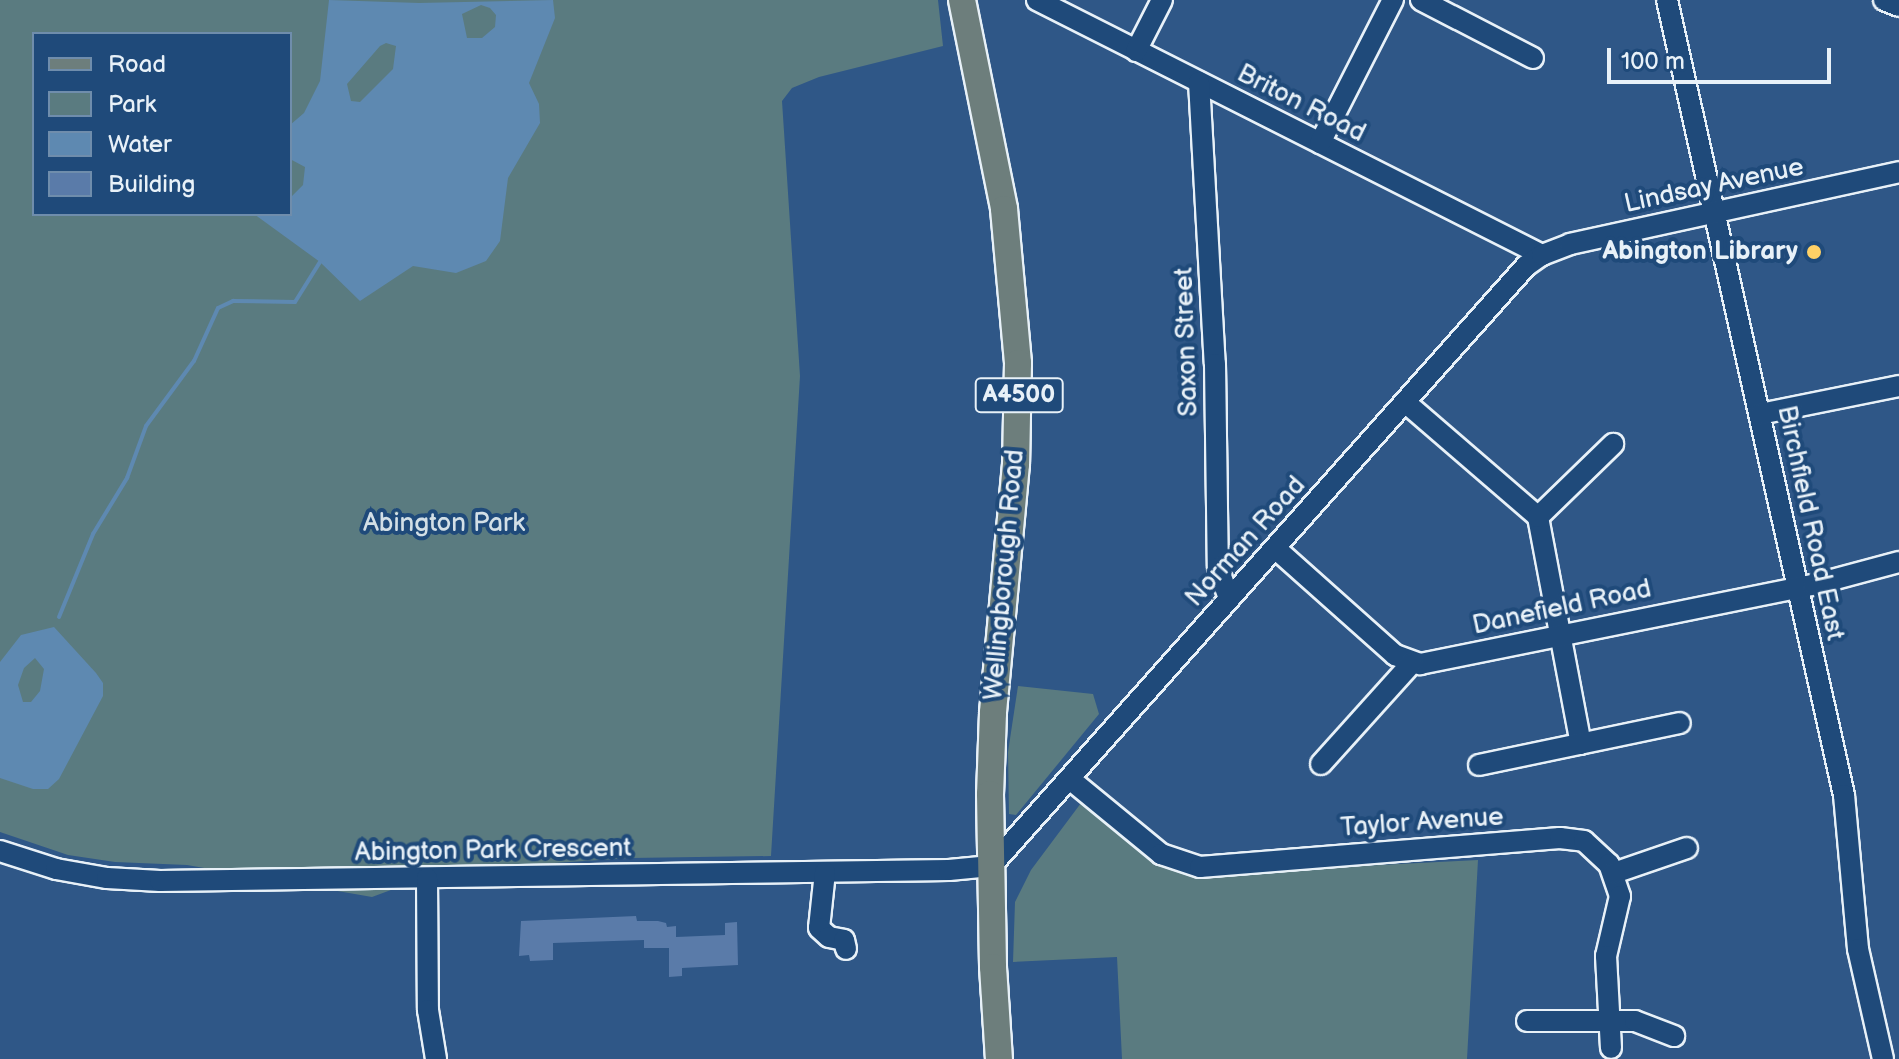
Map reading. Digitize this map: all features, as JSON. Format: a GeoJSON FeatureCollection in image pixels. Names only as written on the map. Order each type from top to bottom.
{"type":"FeatureCollection","features":[{"type":"Feature","properties":{"kind":"main road","name":"Wellingborough Road"},"geometry":{"type":"LineString","coordinates":[[962,0],[1004,209],[1018,363],[1016,464],[993,713],[991,866],[999,1059]]}},
{"type":"Feature","properties":{"kind":"street","name":"Briton Road"},"geometry":{"type":"LineString","coordinates":[[1037,0],[1542,255]]}},
{"type":"Feature","properties":{"kind":"street"},"geometry":{"type":"LineString","coordinates":[[1136,51],[1162,0]]}},
{"type":"Feature","properties":{"kind":"street"},"geometry":{"type":"LineString","coordinates":[[1320,143],[1393,0]]}},
{"type":"Feature","properties":{"kind":"street"},"geometry":{"type":"LineString","coordinates":[[1421,0],[1533,58]]}},
{"type":"Feature","properties":{"kind":"street","name":"Birchfield Road East"},"geometry":{"type":"LineString","coordinates":[[1667,0],[1844,795],[1858,949],[1883,1059]]}},
{"type":"Feature","properties":{"kind":"street"},"geometry":{"type":"LineString","coordinates":[[1884,0],[1899,6]]}},
{"type":"Feature","properties":{"kind":"street","name":"Saxon Street"},"geometry":{"type":"LineString","coordinates":[[1199,82],[1215,364],[1218,568],[1229,599]]}},
{"type":"Feature","properties":{"kind":"street","name":"Lindsay Avenue"},"geometry":{"type":"LineString","coordinates":[[1542,255],[1570,244],[1899,172]]}},
{"type":"Feature","properties":{"kind":"street","name":"Norman Road"},"geometry":{"type":"LineString","coordinates":[[991,866],[1071,780],[1509,283],[1542,255]]}},
{"type":"Feature","properties":{"kind":"street"},"geometry":{"type":"LineString","coordinates":[[1760,414],[1899,386]]}},
{"type":"Feature","properties":{"kind":"street"},"geometry":{"type":"LineString","coordinates":[[1405,402],[1538,517],[1581,744]]}},
{"type":"Feature","properties":{"kind":"street"},"geometry":{"type":"LineString","coordinates":[[1538,517],[1613,444]]}},
{"type":"Feature","properties":{"kind":"street"},"geometry":{"type":"LineString","coordinates":[[1275,548],[1395,655],[1412,663],[1321,764]]}},
{"type":"Feature","properties":{"kind":"street","name":"Danefield Road"},"geometry":{"type":"LineString","coordinates":[[1412,663],[1797,587],[1899,562]]}},
{"type":"Feature","properties":{"kind":"street"},"geometry":{"type":"LineString","coordinates":[[1479,765],[1680,723]]}},
{"type":"Feature","properties":{"kind":"street","name":"Taylor Avenue"},"geometry":{"type":"LineString","coordinates":[[1071,780],[1161,854],[1200,867],[1574,838],[1592,847],[1614,873]]}},
{"type":"Feature","properties":{"kind":"street"},"geometry":{"type":"LineString","coordinates":[[1611,1048],[1612,1021],[1606,956],[1619,907],[1614,873],[1687,848]]}},
{"type":"Feature","properties":{"kind":"street","name":"Abington Park Crescent"},"geometry":{"type":"LineString","coordinates":[[0,851],[56,869],[107,878],[208,882],[825,872],[991,866]]}},
{"type":"Feature","properties":{"kind":"street"},"geometry":{"type":"LineString","coordinates":[[825,872],[819,928],[829,937],[844,940],[846,949]]}},
{"type":"Feature","properties":{"kind":"street"},"geometry":{"type":"LineString","coordinates":[[427,878],[428,1010],[436,1059]]}},
{"type":"Feature","properties":{"kind":"street"},"geometry":{"type":"LineString","coordinates":[[1527,1021],[1612,1021],[1651,1025],[1674,1036]]}},
{"type":"Feature","properties":{"kind":"green space","name":"Abington Park"},"geometry":{"type":"Polygon","coordinates":[[[0,0],[938,0],[943,46],[819,77],[792,88],[782,101],[800,376],[771,856],[631,858],[445,870],[372,897],[187,865],[115,862],[68,855],[0,832],[0,0]]]}},
{"type":"Feature","properties":{"kind":"green space"},"geometry":{"type":"Polygon","coordinates":[[[1018,686],[1093,694],[1099,714],[1016,815],[1009,814],[1008,752],[1018,686]]]}},
{"type":"Feature","properties":{"kind":"green space"},"geometry":{"type":"Polygon","coordinates":[[[1081,803],[1152,854],[1223,873],[1478,860],[1467,1059],[1122,1059],[1117,957],[1013,962],[1015,902],[1031,870],[1081,803]]]}},
{"type":"Feature","properties":{"kind":"water"},"geometry":{"type":"Polygon","coordinates":[[[329,0],[419,3],[553,0],[555,18],[529,83],[539,104],[540,123],[508,178],[500,241],[486,261],[456,273],[413,266],[360,301],[320,262],[257,216],[292,216],[292,196],[303,185],[305,167],[292,160],[292,123],[304,113],[320,81],[329,0]],[[481,5],[462,14],[467,38],[482,38],[495,27],[496,15],[490,8],[481,5]],[[386,43],[380,46],[347,84],[351,101],[360,102],[393,69],[396,46],[386,43]]]}},
{"type":"Feature","properties":{"kind":"water"},"geometry":{"type":"Polygon","coordinates":[[[54,627],[103,683],[103,696],[59,779],[48,789],[33,789],[0,778],[0,662],[21,635],[54,627]],[[35,658],[24,668],[18,685],[23,702],[31,702],[40,691],[44,669],[35,658]]]}},
{"type":"Feature","properties":{"kind":"building"},"geometry":{"type":"Polygon","coordinates":[[[636,916],[637,921],[658,921],[666,923],[667,927],[676,926],[676,937],[725,935],[725,923],[737,922],[738,965],[682,968],[682,976],[669,977],[669,948],[644,948],[644,940],[553,943],[553,960],[530,961],[529,955],[519,956],[521,921],[636,916]]]}},
{"type":"Feature","properties":{"kind":"waterway"},"geometry":{"type":"LineString","coordinates":[[59,617],[93,534],[127,478],[146,426],[194,361],[218,308],[233,301],[295,302],[320,262]]}},
{"type":"Feature","properties":{"kind":"place","name":"Abington Library"},"geometry":{"type":"Point","coordinates":[1814,252]}}]}
